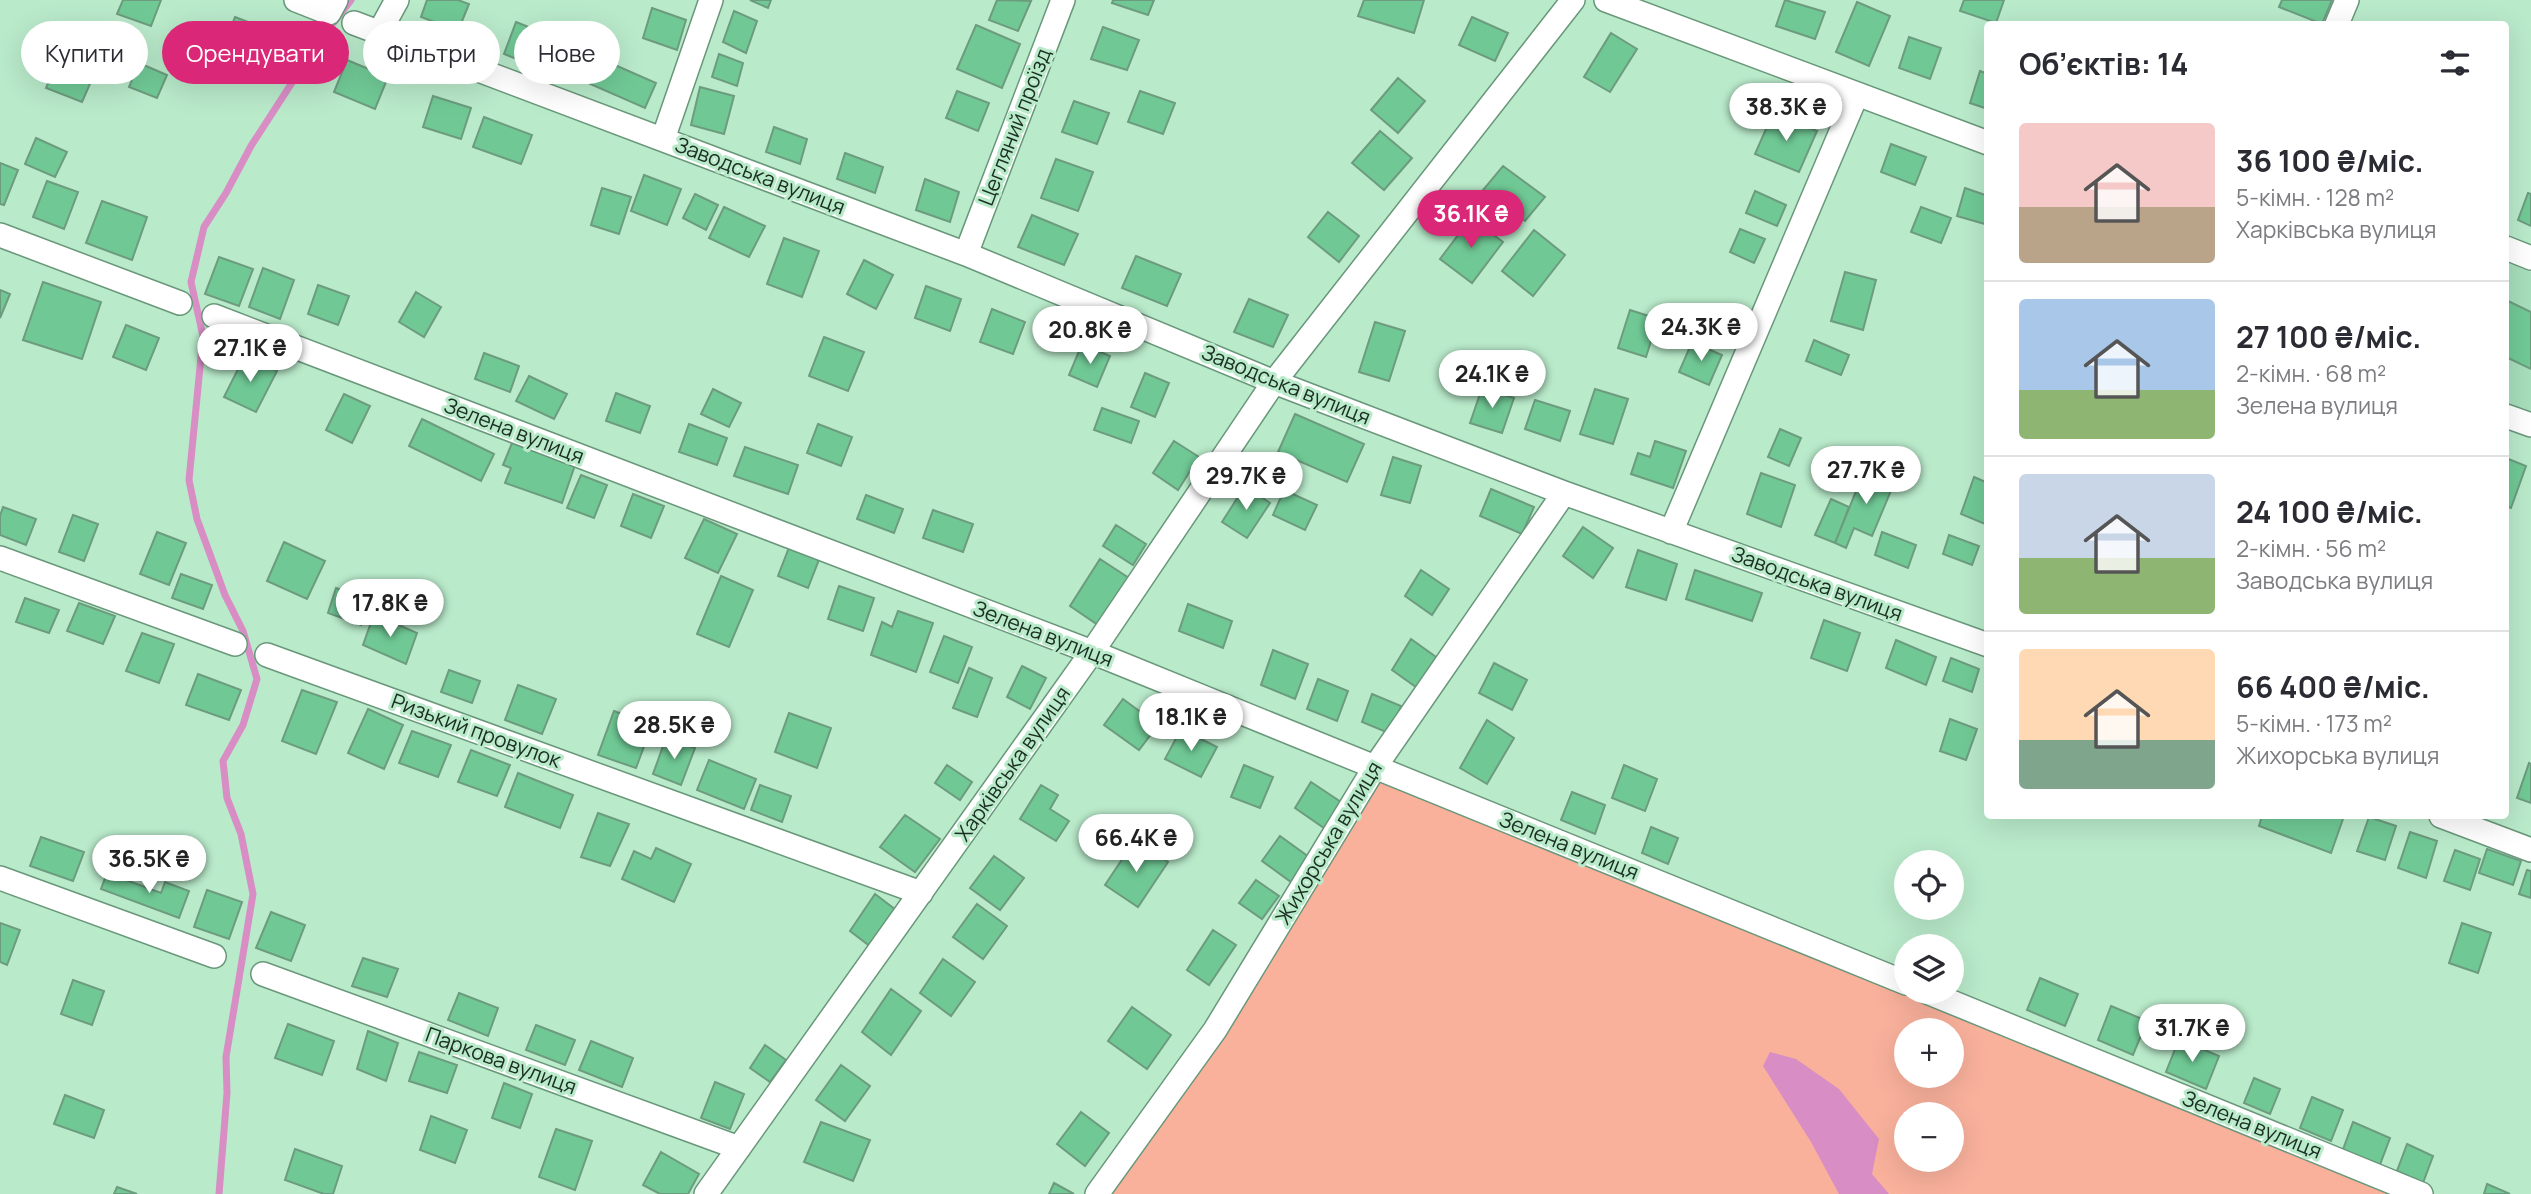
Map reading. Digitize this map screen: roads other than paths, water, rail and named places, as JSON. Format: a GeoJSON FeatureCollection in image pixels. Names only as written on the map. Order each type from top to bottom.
{"type":"FeatureCollection","features":[{"type":"Feature","properties":{"kind":"street"},"geometry":{"type":"LineString","coordinates":[[296,0],[329,13],[336,0]]}},
{"type":"Feature","properties":{"kind":"street"},"geometry":{"type":"LineString","coordinates":[[385,21],[397,0]]}},
{"type":"Feature","properties":{"kind":"street"},"geometry":{"type":"LineString","coordinates":[[663,139],[711,0]]}},
{"type":"Feature","properties":{"kind":"street","name":"Цегляний проїзд"},"geometry":{"type":"LineString","coordinates":[[966,254],[1063,0]]}},
{"type":"Feature","properties":{"kind":"street","name":"Харківська вулиця"},"geometry":{"type":"LineString","coordinates":[[706,1194],[1092,652],[1274,382],[1573,0]]}},
{"type":"Feature","properties":{"kind":"street"},"geometry":{"type":"LineString","coordinates":[[1606,0],[1984,142]]}},
{"type":"Feature","properties":{"kind":"street"},"geometry":{"type":"LineString","coordinates":[[2338,21],[2347,0]]}},
{"type":"Feature","properties":{"kind":"street","name":"Заводська вулиця"},"geometry":{"type":"LineString","coordinates":[[354,23],[363,26]]}},
{"type":"Feature","properties":{"kind":"street","name":"Заводська вулиця"},"geometry":{"type":"LineString","coordinates":[[500,77],[966,254],[1274,382],[1564,493],[1984,644]]}},
{"type":"Feature","properties":{"kind":"street"},"geometry":{"type":"LineString","coordinates":[[1671,532],[1857,94]]}},
{"type":"Feature","properties":{"kind":"street"},"geometry":{"type":"LineString","coordinates":[[0,235],[180,303]]}},
{"type":"Feature","properties":{"kind":"street"},"geometry":{"type":"LineString","coordinates":[[2509,249],[2531,258]]}},
{"type":"Feature","properties":{"kind":"street","name":"Зелена вулиця"},"geometry":{"type":"LineString","coordinates":[[214,316],[1092,652],[1894,978]]}},
{"type":"Feature","properties":{"kind":"street"},"geometry":{"type":"LineString","coordinates":[[2509,417],[2531,425]]}},
{"type":"Feature","properties":{"kind":"street","name":"Жихорська вулиця"},"geometry":{"type":"LineString","coordinates":[[1097,1194],[1215,1030],[1375,767],[1564,493]]}},
{"type":"Feature","properties":{"kind":"street"},"geometry":{"type":"LineString","coordinates":[[0,558],[235,643]]}},
{"type":"Feature","properties":{"kind":"street","name":"Ризький провулок"},"geometry":{"type":"LineString","coordinates":[[267,655],[921,893]]}},
{"type":"Feature","properties":{"kind":"street"},"geometry":{"type":"LineString","coordinates":[[2449,819],[2531,850]]}},
{"type":"Feature","properties":{"kind":"street"},"geometry":{"type":"LineString","coordinates":[[0,878],[214,956]]}},
{"type":"Feature","properties":{"kind":"street","name":"Паркова вулиця"},"geometry":{"type":"LineString","coordinates":[[263,974],[739,1148]]}},
{"type":"Feature","properties":{"kind":"street","name":"Зелена вулиця"},"geometry":{"type":"LineString","coordinates":[[1956,1004],[2421,1194]]}},
{"type":"Feature","properties":{"kind":"waterway"},"geometry":{"type":"LineString","coordinates":[[219,1194],[227,1093],[226,1057],[253,894],[241,834],[227,798],[223,761],[243,725],[257,679],[243,631],[225,595],[197,519],[189,480],[203,336],[191,282],[204,227],[251,146],[317,44],[351,0]]}}]}
